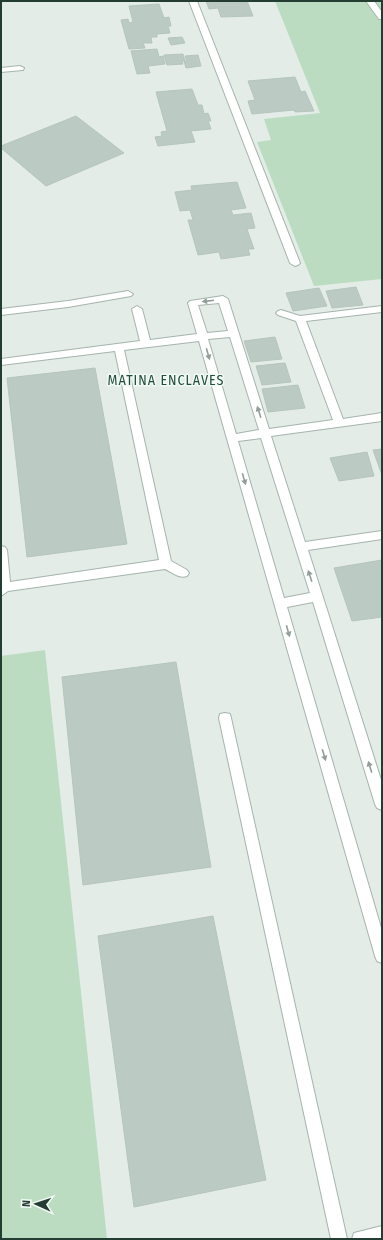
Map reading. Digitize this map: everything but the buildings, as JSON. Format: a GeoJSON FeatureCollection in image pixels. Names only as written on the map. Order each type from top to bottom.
{"type":"FeatureCollection","features":[{"type":"Feature","properties":{"kind":"street"},"geometry":{"type":"LineString","coordinates":[[193,1],[295,263]]}},
{"type":"Feature","properties":{"kind":"street"},"geometry":{"type":"LineString","coordinates":[[370,1],[382,18]]}},
{"type":"Feature","properties":{"kind":"street"},"geometry":{"type":"LineString","coordinates":[[1,70],[20,68]]}},
{"type":"Feature","properties":{"kind":"street"},"geometry":{"type":"LineString","coordinates":[[1,312],[68,304],[128,294]]}},
{"type":"Feature","properties":{"kind":"street"},"geometry":{"type":"LineString","coordinates":[[382,804],[223,299],[193,303],[382,956]]}},
{"type":"Feature","properties":{"kind":"street"},"geometry":{"type":"LineString","coordinates":[[137,309],[146,344]]}},
{"type":"Feature","properties":{"kind":"street"},"geometry":{"type":"LineString","coordinates":[[281,313],[300,319],[382,309]]}},
{"type":"Feature","properties":{"kind":"street"},"geometry":{"type":"LineString","coordinates":[[300,319],[339,423]]}},
{"type":"Feature","properties":{"kind":"street"},"geometry":{"type":"LineString","coordinates":[[1,362],[234,334]]}},
{"type":"Feature","properties":{"kind":"street"},"geometry":{"type":"LineString","coordinates":[[119,348],[166,564]]}},
{"type":"Feature","properties":{"kind":"street"},"geometry":{"type":"LineString","coordinates":[[232,438],[382,418]]}},
{"type":"Feature","properties":{"kind":"street"},"geometry":{"type":"LineString","coordinates":[[301,547],[382,535]]}},
{"type":"Feature","properties":{"kind":"street"},"geometry":{"type":"LineString","coordinates":[[1,550],[3,589],[166,564],[183,573]]}},
{"type":"Feature","properties":{"kind":"street"},"geometry":{"type":"LineString","coordinates":[[280,603],[317,597]]}},
{"type":"Feature","properties":{"kind":"street"},"geometry":{"type":"LineString","coordinates":[[225,718],[339,1239]]}},
{"type":"Feature","properties":{"kind":"street"},"geometry":{"type":"LineString","coordinates":[[360,1239],[382,1234]]}},
{"type":"Feature","properties":{"kind":"green space"},"geometry":{"type":"Polygon","coordinates":[[[275,1],[382,1],[382,279],[314,286],[257,142],[271,140],[264,119],[320,113],[275,1]]]}},
{"type":"Feature","properties":{"kind":"green space"},"geometry":{"type":"Polygon","coordinates":[[[45,650],[107,1239],[1,1239],[1,656],[45,650]]]}},
{"type":"Feature","properties":{"kind":"district","name":"MATINA ENCLAVES"},"geometry":{"type":"Point","coordinates":[166,380]}}]}
